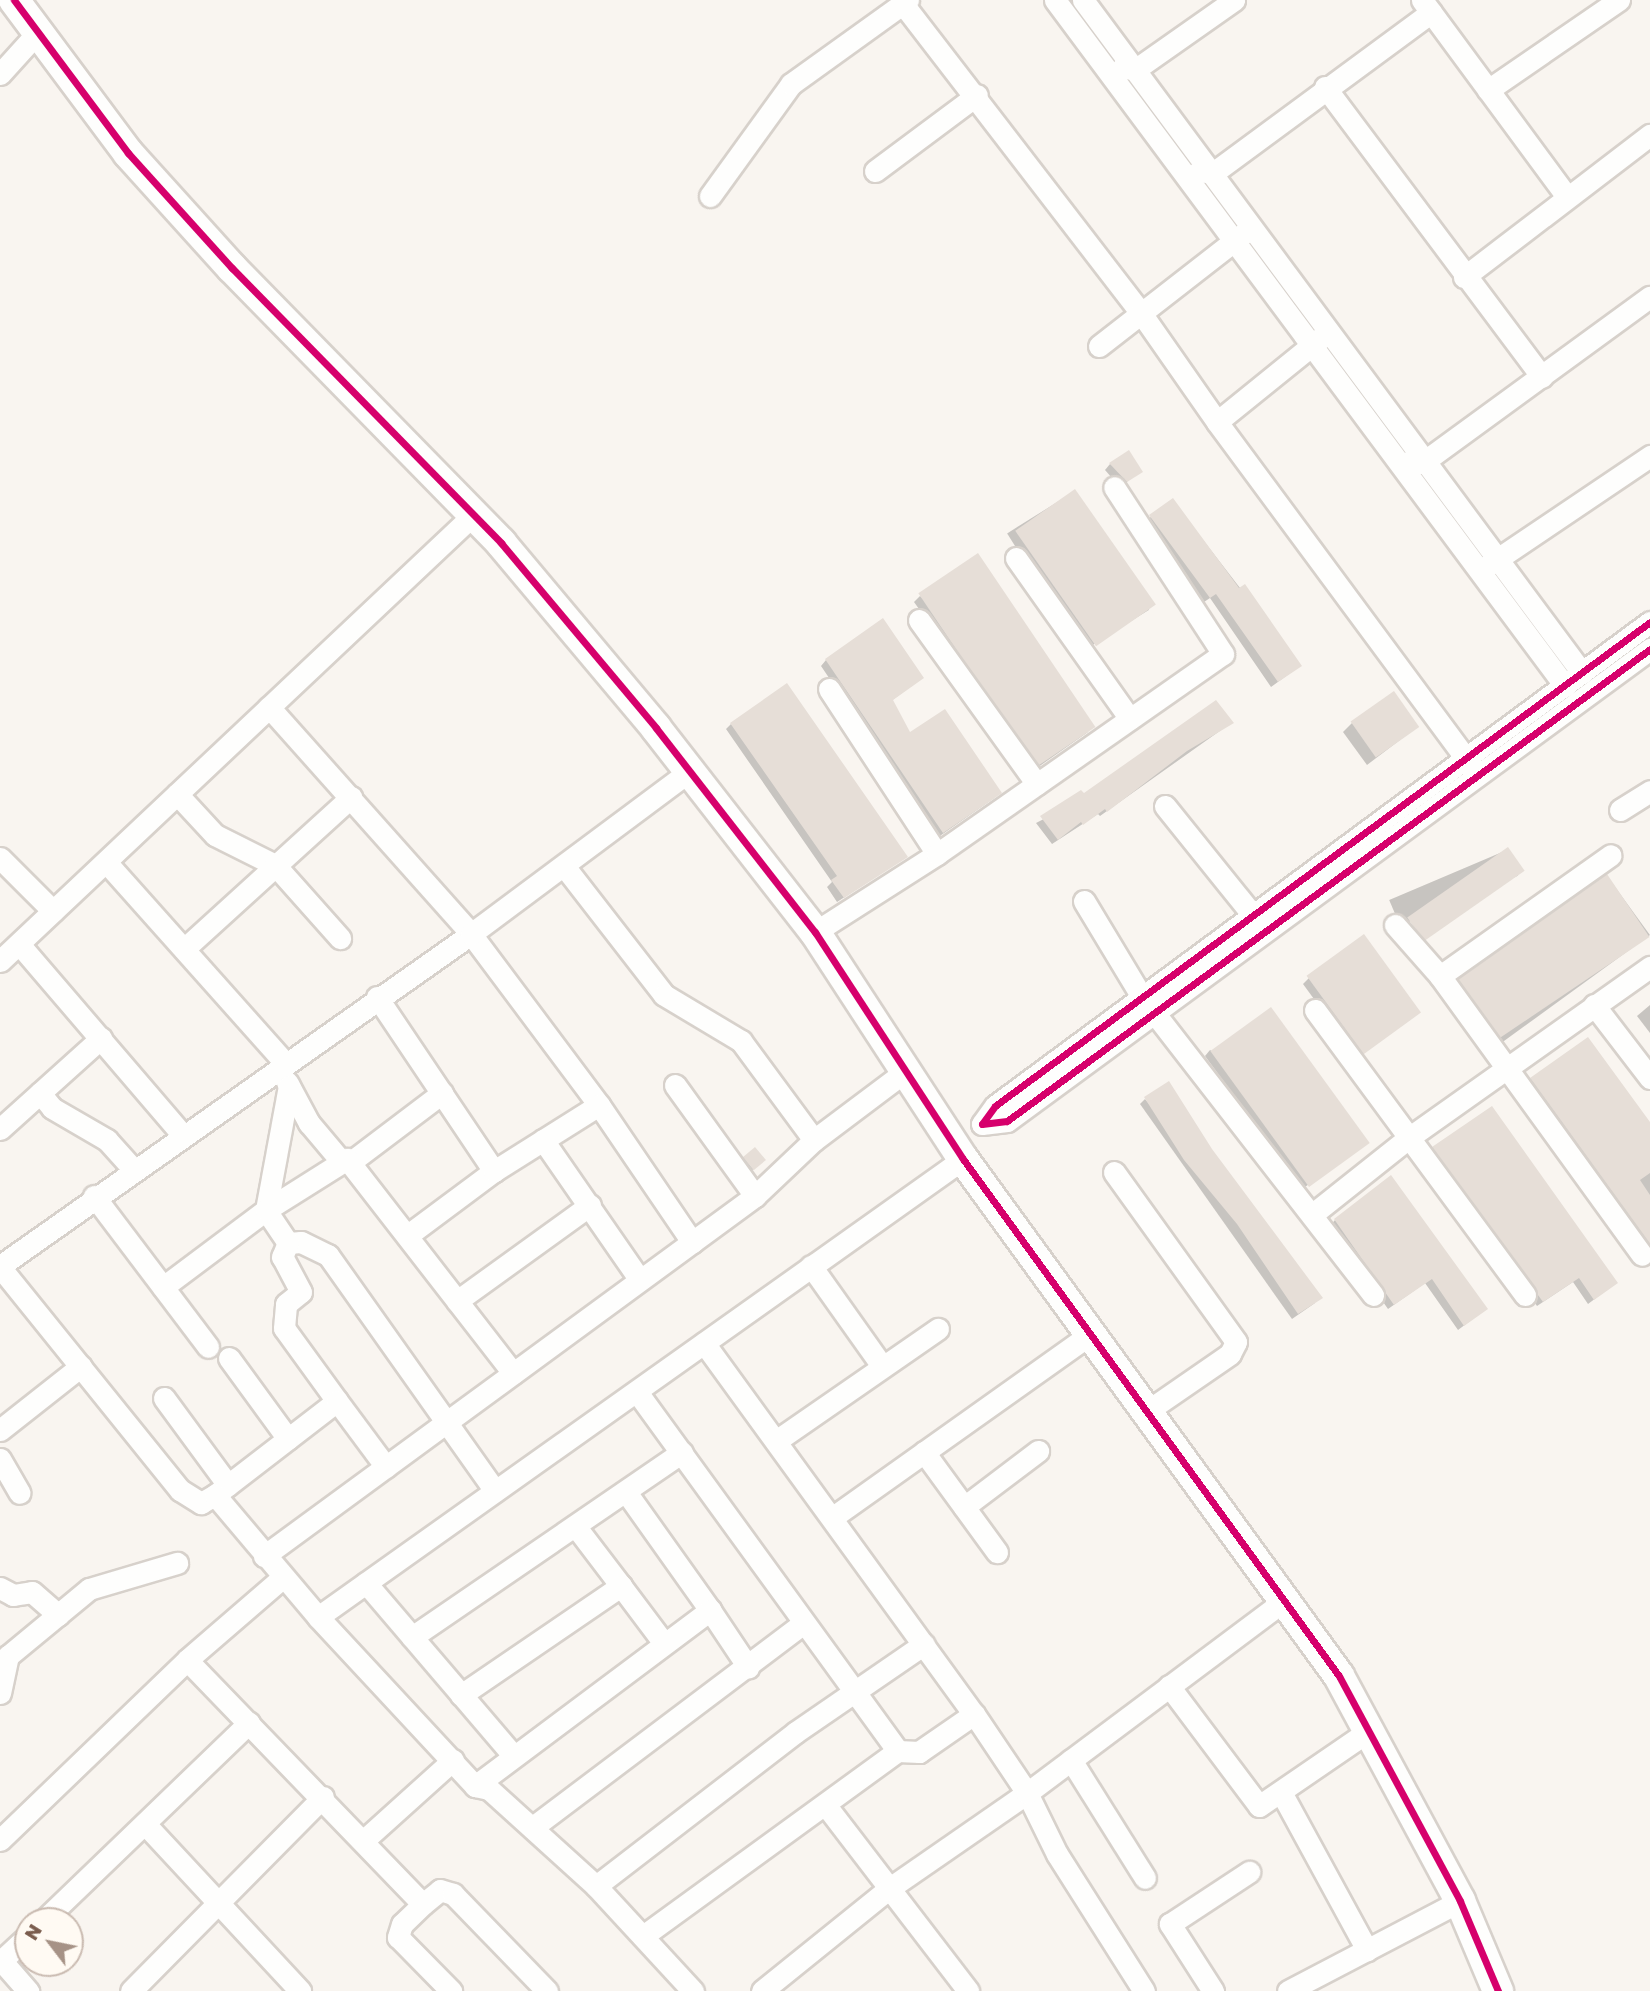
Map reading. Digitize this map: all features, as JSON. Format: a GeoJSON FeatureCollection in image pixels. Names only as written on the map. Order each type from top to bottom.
{"type":"FeatureCollection","features":[{"type":"Feature","properties":{"kind":"street"},"geometry":{"type":"LineString","coordinates":[[1055,0],[1180,168],[1242,234],[1320,339],[1497,559],[1577,683]]}},
{"type":"Feature","properties":{"kind":"street"},"geometry":{"type":"LineString","coordinates":[[1083,0],[1213,173],[1242,234]]}},
{"type":"Feature","properties":{"kind":"street"},"geometry":{"type":"LineString","coordinates":[[1106,68],[1136,69],[1234,0]]}},
{"type":"Feature","properties":{"kind":"street"},"geometry":{"type":"LineString","coordinates":[[1488,90],[1589,8],[1619,0]]}},
{"type":"Feature","properties":{"kind":"street"},"geometry":{"type":"LineString","coordinates":[[710,196],[791,84],[906,2],[1141,313],[1217,422],[1472,768]]}},
{"type":"Feature","properties":{"kind":"street"},"geometry":{"type":"LineString","coordinates":[[22,3],[38,32],[128,153],[232,268],[473,515],[690,771],[816,932],[957,1150],[1089,1335],[1286,1599],[1370,1730],[1460,1901],[1497,1991]]}},
{"type":"Feature","properties":{"kind":"street"},"geometry":{"type":"LineString","coordinates":[[1180,168],[1213,173],[1325,88],[1426,6],[1567,197]]}},
{"type":"Feature","properties":{"kind":"street"},"geometry":{"type":"LineString","coordinates":[[0,74],[38,32]]}},
{"type":"Feature","properties":{"kind":"street"},"geometry":{"type":"LineString","coordinates":[[1325,88],[1464,277],[1542,377]]}},
{"type":"Feature","properties":{"kind":"street"},"geometry":{"type":"LineString","coordinates":[[876,171],[977,95]]}},
{"type":"Feature","properties":{"kind":"street"},"geometry":{"type":"LineString","coordinates":[[1464,277],[1650,135]]}},
{"type":"Feature","properties":{"kind":"street"},"geometry":{"type":"LineString","coordinates":[[1099,346],[1242,234]]}},
{"type":"Feature","properties":{"kind":"street"},"geometry":{"type":"LineString","coordinates":[[1399,462],[1422,463],[1650,296]]}},
{"type":"Feature","properties":{"kind":"street"},"geometry":{"type":"LineString","coordinates":[[1217,422],[1320,339]]}},
{"type":"Feature","properties":{"kind":"street"},"geometry":{"type":"LineString","coordinates":[[1320,339],[1399,462],[1480,572],[1577,683]]}},
{"type":"Feature","properties":{"kind":"street"},"geometry":{"type":"LineString","coordinates":[[1480,572],[1650,456]]}},
{"type":"Feature","properties":{"kind":"street"},"geometry":{"type":"LineString","coordinates":[[816,932],[937,853],[1223,654],[1114,487]]}},
{"type":"Feature","properties":{"kind":"street"},"geometry":{"type":"LineString","coordinates":[[0,961],[473,515]]}},
{"type":"Feature","properties":{"kind":"street"},"geometry":{"type":"LineString","coordinates":[[1016,558],[1130,719]]}},
{"type":"Feature","properties":{"kind":"street"},"geometry":{"type":"LineString","coordinates":[[919,620],[1037,784]]}},
{"type":"Feature","properties":{"kind":"street"},"geometry":{"type":"LineString","coordinates":[[318,1617],[811,1266],[957,1150],[995,1106],[1142,997],[1259,923],[1472,768],[1650,622]]}},
{"type":"Feature","properties":{"kind":"street"},"geometry":{"type":"LineString","coordinates":[[1577,683],[1650,649]]}},
{"type":"Feature","properties":{"kind":"street"},"geometry":{"type":"LineString","coordinates":[[829,690],[937,853]]}},
{"type":"Feature","properties":{"kind":"street"},"geometry":{"type":"LineString","coordinates":[[269,708],[471,934],[599,1105],[692,1242]]}},
{"type":"Feature","properties":{"kind":"street"},"geometry":{"type":"LineString","coordinates":[[337,1401],[201,1503],[180,1490],[0,1266],[133,1168],[471,934],[690,771]]}},
{"type":"Feature","properties":{"kind":"street"},"geometry":{"type":"LineString","coordinates":[[1620,810],[1650,791]]}},
{"type":"Feature","properties":{"kind":"street"},"geometry":{"type":"LineString","coordinates":[[177,794],[215,835],[275,865],[340,938]]}},
{"type":"Feature","properties":{"kind":"street"},"geometry":{"type":"LineString","coordinates":[[184,948],[351,797]]}},
{"type":"Feature","properties":{"kind":"street"},"geometry":{"type":"LineString","coordinates":[[1165,806],[1259,923]]}},
{"type":"Feature","properties":{"kind":"street"},"geometry":{"type":"LineString","coordinates":[[1440,976],[1611,855]]}},
{"type":"Feature","properties":{"kind":"street"},"geometry":{"type":"LineString","coordinates":[[0,858],[54,911]]}},
{"type":"Feature","properties":{"kind":"street"},"geometry":{"type":"LineString","coordinates":[[106,862],[184,948],[281,1064],[289,1086],[309,1123],[346,1161],[408,1235],[513,1373]]}},
{"type":"Feature","properties":{"kind":"street"},"geometry":{"type":"LineString","coordinates":[[564,866],[664,995],[741,1041],[814,1140]]}},
{"type":"Feature","properties":{"kind":"street"},"geometry":{"type":"LineString","coordinates":[[1083,901],[1142,997],[1314,1213],[1373,1295]]}},
{"type":"Feature","properties":{"kind":"street"},"geometry":{"type":"LineString","coordinates":[[982,1124],[1007,1121],[1158,1014],[1259,923]]}},
{"type":"Feature","properties":{"kind":"street"},"geometry":{"type":"LineString","coordinates":[[1395,925],[1440,976],[1642,1255]]}},
{"type":"Feature","properties":{"kind":"street"},"geometry":{"type":"LineString","coordinates":[[19,944],[182,1134]]}},
{"type":"Feature","properties":{"kind":"street"},"geometry":{"type":"LineString","coordinates":[[1314,1213],[1407,1139],[1650,967]]}},
{"type":"Feature","properties":{"kind":"street"},"geometry":{"type":"LineString","coordinates":[[377,997],[495,1171]]}},
{"type":"Feature","properties":{"kind":"street"},"geometry":{"type":"LineString","coordinates":[[1594,1005],[1650,1078]]}},
{"type":"Feature","properties":{"kind":"street"},"geometry":{"type":"LineString","coordinates":[[1315,1010],[1407,1139],[1525,1295]]}},
{"type":"Feature","properties":{"kind":"street"},"geometry":{"type":"LineString","coordinates":[[0,1129],[101,1038]]}},
{"type":"Feature","properties":{"kind":"street"},"geometry":{"type":"LineString","coordinates":[[264,1556],[755,1196],[814,1140],[906,1071]]}},
{"type":"Feature","properties":{"kind":"street"},"geometry":{"type":"LineString","coordinates":[[675,1085],[755,1196]]}},
{"type":"Feature","properties":{"kind":"street"},"geometry":{"type":"LineString","coordinates":[[288,1243],[266,1210],[289,1086]]}},
{"type":"Feature","properties":{"kind":"street"},"geometry":{"type":"LineString","coordinates":[[40,1093],[52,1108],[107,1140],[133,1168]]}},
{"type":"Feature","properties":{"kind":"street"},"geometry":{"type":"LineString","coordinates":[[163,1287],[266,1210],[346,1161],[442,1093]]}},
{"type":"Feature","properties":{"kind":"street"},"geometry":{"type":"LineString","coordinates":[[408,1235],[495,1171],[599,1105]]}},
{"type":"Feature","properties":{"kind":"street"},"geometry":{"type":"LineString","coordinates":[[543,1140],[640,1280]]}},
{"type":"Feature","properties":{"kind":"street"},"geometry":{"type":"LineString","coordinates":[[1114,1172],[1236,1342],[1230,1354],[1146,1412]]}},
{"type":"Feature","properties":{"kind":"street"},"geometry":{"type":"LineString","coordinates":[[94,1196],[208,1347]]}},
{"type":"Feature","properties":{"kind":"street"},"geometry":{"type":"LineString","coordinates":[[457,1301],[590,1205]]}},
{"type":"Feature","properties":{"kind":"street"},"geometry":{"type":"LineString","coordinates":[[288,1243],[301,1242],[328,1255],[495,1491]]}},
{"type":"Feature","properties":{"kind":"street"},"geometry":{"type":"LineString","coordinates":[[288,1243],[282,1257],[301,1292],[286,1304],[284,1328],[386,1466]]}},
{"type":"Feature","properties":{"kind":"street"},"geometry":{"type":"LineString","coordinates":[[811,1266],[882,1366]]}},
{"type":"Feature","properties":{"kind":"street"},"geometry":{"type":"LineString","coordinates":[[776,1441],[938,1329]]}},
{"type":"Feature","properties":{"kind":"street"},"geometry":{"type":"LineString","coordinates":[[833,1517],[1089,1335]]}},
{"type":"Feature","properties":{"kind":"street"},"geometry":{"type":"LineString","coordinates":[[704,1343],[974,1714],[1027,1793],[1057,1854],[1144,1991]]}},
{"type":"Feature","properties":{"kind":"street"},"geometry":{"type":"LineString","coordinates":[[229,1358],[288,1439]]}},
{"type":"Feature","properties":{"kind":"street"},"geometry":{"type":"LineString","coordinates":[[0,1430],[80,1366]]}},
{"type":"Feature","properties":{"kind":"street"},"geometry":{"type":"LineString","coordinates":[[637,1392],[898,1751]]}},
{"type":"Feature","properties":{"kind":"street"},"geometry":{"type":"LineString","coordinates":[[164,1398],[264,1556],[282,1577],[475,1786],[489,1789],[596,1886],[693,1991]]}},
{"type":"Feature","properties":{"kind":"street"},"geometry":{"type":"LineString","coordinates":[[964,1507],[1038,1451]]}},
{"type":"Feature","properties":{"kind":"street"},"geometry":{"type":"LineString","coordinates":[[412,1637],[682,1452]]}},
{"type":"Feature","properties":{"kind":"street"},"geometry":{"type":"LineString","coordinates":[[924,1452],[997,1552]]}},
{"type":"Feature","properties":{"kind":"street"},"geometry":{"type":"LineString","coordinates":[[0,1459],[20,1493]]}},
{"type":"Feature","properties":{"kind":"street"},"geometry":{"type":"LineString","coordinates":[[626,1492],[748,1667]]}},
{"type":"Feature","properties":{"kind":"street"},"geometry":{"type":"LineString","coordinates":[[576,1527],[663,1642]]}},
{"type":"Feature","properties":{"kind":"street"},"geometry":{"type":"LineString","coordinates":[[0,1693],[8,1656],[89,1589],[177,1563]]}},
{"type":"Feature","properties":{"kind":"street"},"geometry":{"type":"LineString","coordinates":[[0,1840],[187,1660],[282,1577]]}},
{"type":"Feature","properties":{"kind":"street"},"geometry":{"type":"LineString","coordinates":[[366,1583],[512,1754]]}},
{"type":"Feature","properties":{"kind":"street"},"geometry":{"type":"LineString","coordinates":[[461,1695],[621,1586]]}},
{"type":"Feature","properties":{"kind":"street"},"geometry":{"type":"LineString","coordinates":[[0,1588],[13,1595],[32,1592],[58,1615]]}},
{"type":"Feature","properties":{"kind":"street"},"geometry":{"type":"LineString","coordinates":[[762,1991],[887,1890],[1027,1793],[1286,1599]]}},
{"type":"Feature","properties":{"kind":"street"},"geometry":{"type":"LineString","coordinates":[[475,1786],[512,1754],[710,1610]]}},
{"type":"Feature","properties":{"kind":"street"},"geometry":{"type":"LineString","coordinates":[[533,1827],[804,1623]]}},
{"type":"Feature","properties":{"kind":"street"},"geometry":{"type":"LineString","coordinates":[[596,1886],[854,1691],[924,1644]]}},
{"type":"Feature","properties":{"kind":"street"},"geometry":{"type":"LineString","coordinates":[[187,1660],[323,1797],[423,1904]]}},
{"type":"Feature","properties":{"kind":"street"},"geometry":{"type":"LineString","coordinates":[[1169,1686],[1256,1804],[1262,1807],[1370,1730]]}},
{"type":"Feature","properties":{"kind":"street"},"geometry":{"type":"LineString","coordinates":[[643,1936],[827,1807],[898,1751],[919,1752],[974,1714]]}},
{"type":"Feature","properties":{"kind":"street"},"geometry":{"type":"LineString","coordinates":[[58,1907],[249,1723]]}},
{"type":"Feature","properties":{"kind":"street"},"geometry":{"type":"LineString","coordinates":[[363,1841],[453,1760]]}},
{"type":"Feature","properties":{"kind":"street"},"geometry":{"type":"LineString","coordinates":[[1071,1760],[1145,1878]]}},
{"type":"Feature","properties":{"kind":"street"},"geometry":{"type":"LineString","coordinates":[[1282,1794],[1367,1950]]}},
{"type":"Feature","properties":{"kind":"street"},"geometry":{"type":"LineString","coordinates":[[131,1991],[323,1797]]}},
{"type":"Feature","properties":{"kind":"street"},"geometry":{"type":"LineString","coordinates":[[827,1807],[887,1890],[968,1991]]}},
{"type":"Feature","properties":{"kind":"street"},"geometry":{"type":"LineString","coordinates":[[145,1824],[300,1991]]}},
{"type":"Feature","properties":{"kind":"street"},"geometry":{"type":"LineString","coordinates":[[1213,1991],[1170,1924],[1249,1871]]}},
{"type":"Feature","properties":{"kind":"street"},"geometry":{"type":"LineString","coordinates":[[450,1991],[398,1937],[402,1924],[440,1890],[453,1894],[547,1991]]}},
{"type":"Feature","properties":{"kind":"street"},"geometry":{"type":"LineString","coordinates":[[1288,1991],[1323,1983],[1367,1950],[1460,1901]]}},
{"type":"Feature","properties":{"kind":"street"},"geometry":{"type":"LineString","coordinates":[[14,1949],[1,1961],[27,1991]]}},
{"type":"Feature","properties":{"kind":"building"},"geometry":{"type":"Polygon","coordinates":[[[1129,450],[1143,472],[1127,482],[1109,463],[1129,450]]]}},
{"type":"Feature","properties":{"kind":"building"},"geometry":{"type":"Polygon","coordinates":[[[1075,489],[1156,605],[1096,646],[1015,531],[1075,489]]]}},
{"type":"Feature","properties":{"kind":"building"},"geometry":{"type":"Polygon","coordinates":[[[1173,498],[1239,588],[1245,584],[1302,666],[1278,682],[1216,594],[1210,598],[1149,515],[1173,498]]]}},
{"type":"Feature","properties":{"kind":"building"},"geometry":{"type":"Polygon","coordinates":[[[978,553],[1095,727],[1036,767],[918,593],[978,553]]]}},
{"type":"Feature","properties":{"kind":"building"},"geometry":{"type":"Polygon","coordinates":[[[883,618],[924,678],[893,700],[910,732],[945,709],[1002,793],[943,833],[825,659],[883,618]]]}},
{"type":"Feature","properties":{"kind":"building"},"geometry":{"type":"Polygon","coordinates":[[[787,683],[908,857],[844,898],[831,880],[837,876],[730,723],[787,683]]]}},
{"type":"Feature","properties":{"kind":"building"},"geometry":{"type":"Polygon","coordinates":[[[1394,691],[1419,727],[1376,757],[1351,721],[1394,691]]]}},
{"type":"Feature","properties":{"kind":"building"},"geometry":{"type":"Polygon","coordinates":[[[1216,700],[1234,723],[1187,751],[1107,812],[1105,809],[1083,825],[1081,822],[1058,840],[1040,816],[1081,790],[1084,793],[1216,700]]]}},
{"type":"Feature","properties":{"kind":"building"},"geometry":{"type":"Polygon","coordinates":[[[1508,847],[1525,871],[1424,941],[1407,918],[1508,847]]]}},
{"type":"Feature","properties":{"kind":"building"},"geometry":{"type":"Polygon","coordinates":[[[1607,874],[1649,937],[1499,1039],[1456,976],[1607,874]]]}},
{"type":"Feature","properties":{"kind":"building"},"geometry":{"type":"Polygon","coordinates":[[[1364,934],[1421,1012],[1364,1054],[1307,976],[1364,934]]]}},
{"type":"Feature","properties":{"kind":"building"},"geometry":{"type":"Polygon","coordinates":[[[1271,1007],[1370,1143],[1309,1187],[1210,1051],[1271,1007]]]}},
{"type":"Feature","properties":{"kind":"building"},"geometry":{"type":"Polygon","coordinates":[[[1588,1037],[1650,1122],[1650,1173],[1640,1180],[1650,1195],[1650,1244],[1530,1078],[1588,1037]]]}},
{"type":"Feature","properties":{"kind":"building"},"geometry":{"type":"Polygon","coordinates":[[[1169,1081],[1212,1149],[1323,1298],[1298,1314],[1237,1224],[1184,1160],[1144,1097],[1169,1081]]]}},
{"type":"Feature","properties":{"kind":"building"},"geometry":{"type":"Polygon","coordinates":[[[1492,1106],[1618,1283],[1594,1300],[1579,1278],[1543,1302],[1432,1147],[1492,1106]]]}},
{"type":"Feature","properties":{"kind":"building"},"geometry":{"type":"Polygon","coordinates":[[[755,1147],[766,1160],[754,1170],[743,1157],[755,1147]]]}},
{"type":"Feature","properties":{"kind":"building"},"geometry":{"type":"Polygon","coordinates":[[[1391,1175],[1488,1309],[1464,1326],[1432,1279],[1394,1305],[1334,1219],[1391,1175]]]}},
{"type":"Feature","properties":{"kind":"cycle path"},"geometry":{"type":"LineString","coordinates":[[14,0],[128,153],[232,268],[501,543],[656,728],[815,932],[963,1159],[1339,1676],[1460,1901],[1498,1991]]}},
{"type":"Feature","properties":{"kind":"cycle path"},"geometry":{"type":"LineString","coordinates":[[1650,622],[995,1106],[982,1124],[1007,1121],[1650,649]]}}]}
